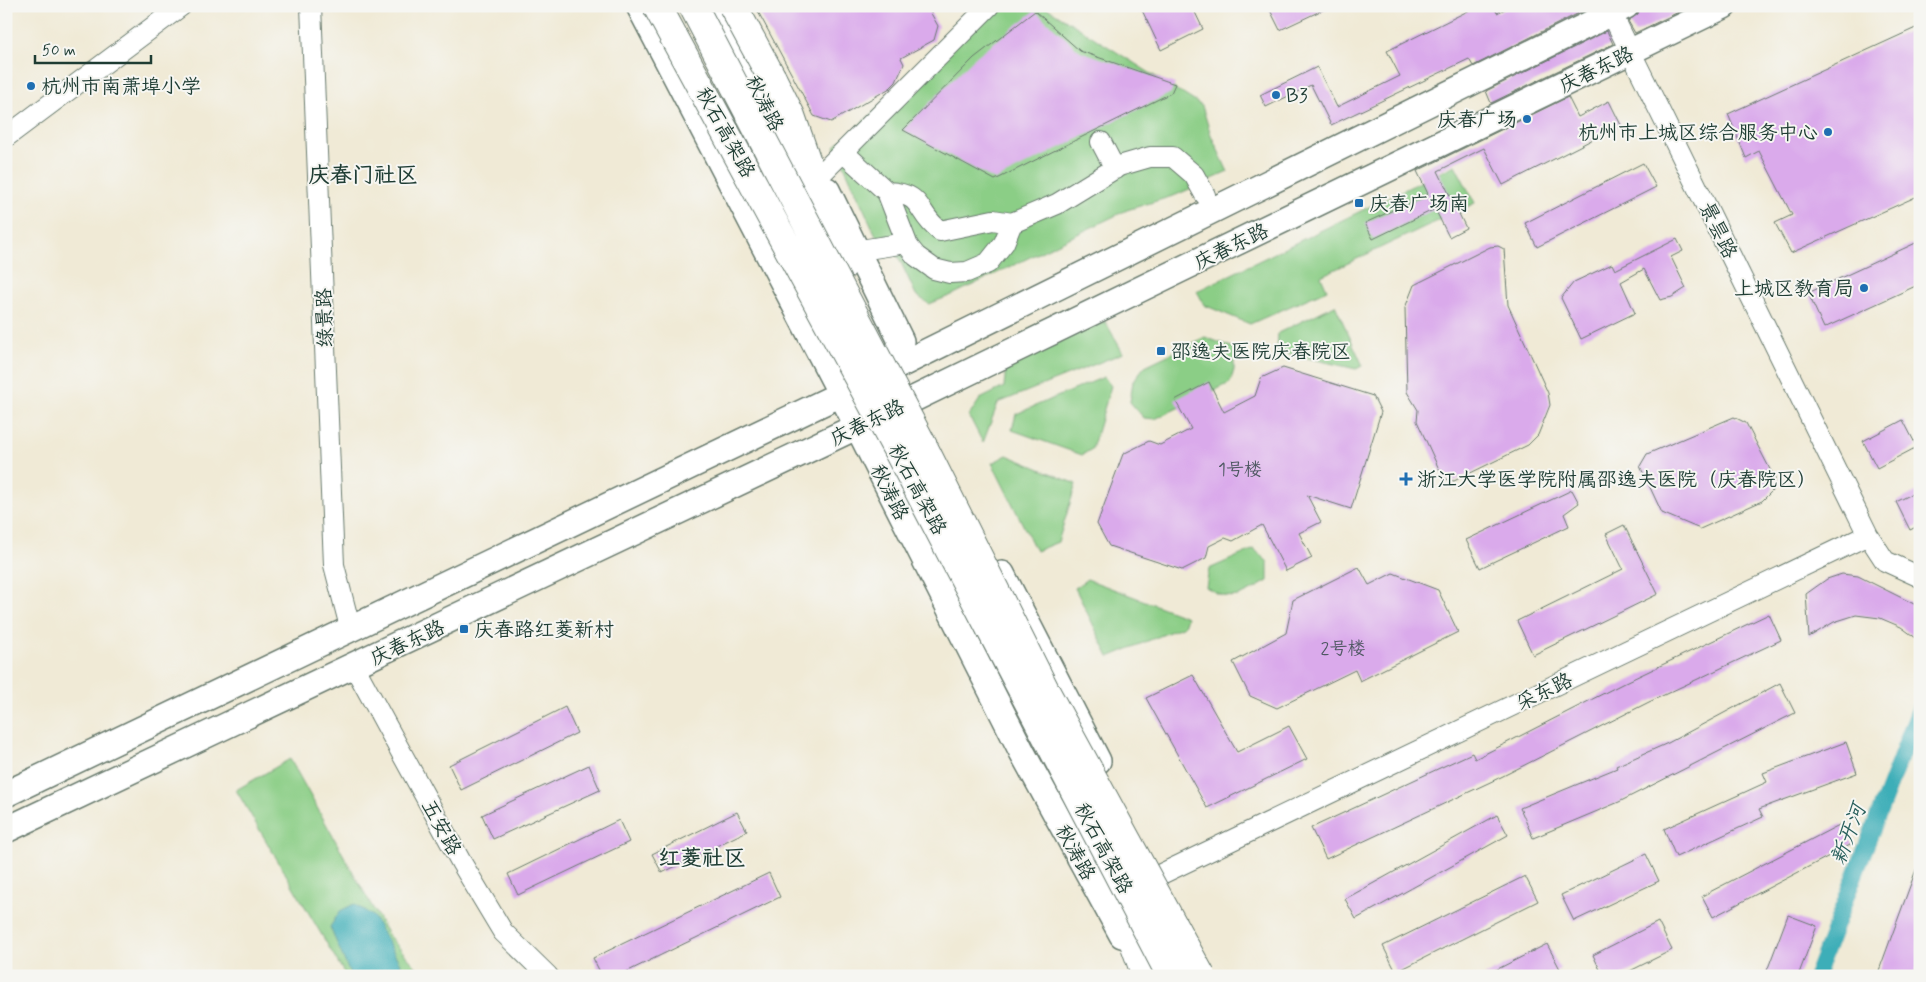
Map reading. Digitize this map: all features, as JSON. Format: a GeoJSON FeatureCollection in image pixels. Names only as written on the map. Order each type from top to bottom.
{"type":"FeatureCollection","features":[{"type":"Feature","properties":{"kind":"highway","name":"秋石高架路"},"geometry":{"type":"LineString","coordinates":[[657,6],[895,446],[1170,976]]}},
{"type":"Feature","properties":{"kind":"highway","name":"秋石高架路"},"geometry":{"type":"LineString","coordinates":[[693,6],[924,448],[1047,694],[1202,976]]}},
{"type":"Feature","properties":{"kind":"highway"},"geometry":{"type":"LineString","coordinates":[[733,6],[791,116],[843,266]]}},
{"type":"Feature","properties":{"kind":"highway"},"geometry":{"type":"LineString","coordinates":[[1090,821],[1146,976]]}},
{"type":"Feature","properties":{"kind":"main road","name":"秋涛路"},"geometry":{"type":"LineString","coordinates":[[639,6],[841,394],[856,428],[1022,752],[1146,976]]}},
{"type":"Feature","properties":{"kind":"main road","name":"秋涛路"},"geometry":{"type":"LineString","coordinates":[[714,6],[766,103],[843,266],[1211,976]]}},
{"type":"Feature","properties":{"kind":"main road"},"geometry":{"type":"LineString","coordinates":[[733,6],[820,175],[901,341],[895,367]]}},
{"type":"Feature","properties":{"kind":"main road","name":"庆春东路"},"geometry":{"type":"LineString","coordinates":[[6,830],[856,428],[1724,6]]}},
{"type":"Feature","properties":{"kind":"main road","name":"庆春东路"},"geometry":{"type":"LineString","coordinates":[[6,794],[350,627],[554,533],[841,394],[1615,9]]}},
{"type":"Feature","properties":{"kind":"street"},"geometry":{"type":"LineString","coordinates":[[6,137],[181,6]]}},
{"type":"Feature","properties":{"kind":"street","name":"绿景路"},"geometry":{"type":"LineString","coordinates":[[311,6],[334,564],[350,627]]}},
{"type":"Feature","properties":{"kind":"street"},"geometry":{"type":"LineString","coordinates":[[820,175],[989,6]]}},
{"type":"Feature","properties":{"kind":"street","name":"景昙路"},"geometry":{"type":"LineString","coordinates":[[1615,9],[1632,52],[1868,535]]}},
{"type":"Feature","properties":{"kind":"street"},"geometry":{"type":"LineString","coordinates":[[1101,142],[1115,169]]}},
{"type":"Feature","properties":{"kind":"street"},"geometry":{"type":"LineString","coordinates":[[843,152],[887,192],[906,243],[916,256],[934,269],[950,273],[967,272],[988,263],[1004,243],[1012,223]]}},
{"type":"Feature","properties":{"kind":"street"},"geometry":{"type":"LineString","coordinates":[[887,192],[905,193],[911,197],[929,223],[940,231],[993,220],[1012,223],[1057,204],[1115,169],[1150,157],[1173,157],[1194,175],[1205,195]]}},
{"type":"Feature","properties":{"kind":"street"},"geometry":{"type":"LineString","coordinates":[[867,249],[906,243]]}},
{"type":"Feature","properties":{"kind":"street"},"geometry":{"type":"LineString","coordinates":[[1868,535],[1884,561],[1920,577]]}},
{"type":"Feature","properties":{"kind":"street","name":"采东路"},"geometry":{"type":"LineString","coordinates":[[1158,876],[1868,535]]}},
{"type":"Feature","properties":{"kind":"street","name":"五安路"},"geometry":{"type":"LineString","coordinates":[[354,666],[461,862],[503,932],[548,976]]}},
{"type":"Feature","properties":{"kind":"green space"},"geometry":{"type":"Polygon","coordinates":[[[995,6],[1044,6],[1202,106],[1211,135],[1228,172],[1176,195],[1127,210],[952,295],[929,304],[916,295],[899,258],[878,240],[835,146],[995,6]]]}},
{"type":"Feature","properties":{"kind":"green space"},"geometry":{"type":"Polygon","coordinates":[[[1455,165],[1475,203],[1321,276],[1327,290],[1250,324],[1204,305],[1197,291],[1455,165]]]}},
{"type":"Feature","properties":{"kind":"green space"},"geometry":{"type":"Polygon","coordinates":[[[1335,305],[1363,366],[1356,369],[1277,351],[1278,333],[1335,305]]]}},
{"type":"Feature","properties":{"kind":"green space"},"geometry":{"type":"Polygon","coordinates":[[[1105,321],[1123,353],[998,403],[983,443],[969,416],[980,399],[1004,387],[1006,367],[1105,321]]]}},
{"type":"Feature","properties":{"kind":"green space"},"geometry":{"type":"Polygon","coordinates":[[[1205,337],[1234,348],[1234,370],[1230,383],[1155,419],[1144,418],[1130,402],[1133,381],[1145,366],[1205,337]]]}},
{"type":"Feature","properties":{"kind":"green space"},"geometry":{"type":"Polygon","coordinates":[[[1104,377],[1111,386],[1092,449],[1082,455],[1012,430],[1016,414],[1104,377]]]}},
{"type":"Feature","properties":{"kind":"green space"},"geometry":{"type":"Polygon","coordinates":[[[1007,455],[1076,484],[1058,542],[1036,551],[992,463],[1007,455]]]}},
{"type":"Feature","properties":{"kind":"green space"},"geometry":{"type":"Polygon","coordinates":[[[1254,549],[1268,562],[1268,581],[1244,594],[1231,597],[1224,596],[1206,587],[1209,569],[1254,549]]]}},
{"type":"Feature","properties":{"kind":"green space"},"geometry":{"type":"Polygon","coordinates":[[[1087,579],[1187,617],[1184,626],[1109,657],[1075,588],[1087,579]]]}},
{"type":"Feature","properties":{"kind":"green space"},"geometry":{"type":"Polygon","coordinates":[[[290,759],[388,935],[424,976],[346,976],[236,790],[290,759]]]}},
{"type":"Feature","properties":{"kind":"water"},"geometry":{"type":"Polygon","coordinates":[[[354,904],[373,916],[407,976],[351,976],[330,927],[340,911],[354,904]]]}},
{"type":"Feature","properties":{"kind":"building"},"geometry":{"type":"Polygon","coordinates":[[[755,6],[927,6],[938,26],[934,40],[901,58],[904,64],[896,82],[890,88],[831,122],[814,116],[755,6]]]}},
{"type":"Feature","properties":{"kind":"building"},"geometry":{"type":"Polygon","coordinates":[[[1140,6],[1192,6],[1203,29],[1161,50],[1140,6]]]}},
{"type":"Feature","properties":{"kind":"building"},"geometry":{"type":"Polygon","coordinates":[[[1268,6],[1331,6],[1280,30],[1268,6]]]}},
{"type":"Feature","properties":{"kind":"building"},"geometry":{"type":"Polygon","coordinates":[[[1468,6],[1494,6],[1497,13],[1511,6],[1593,6],[1473,66],[1469,59],[1331,125],[1311,85],[1266,107],[1260,95],[1317,67],[1337,107],[1400,76],[1387,51],[1470,10],[1468,6]]]}},
{"type":"Feature","properties":{"kind":"building"},"geometry":{"type":"Polygon","coordinates":[[[1640,6],[1691,6],[1635,33],[1628,21],[1638,14],[1640,6]]]}},
{"type":"Feature","properties":{"kind":"building"},"geometry":{"type":"Polygon","coordinates":[[[1035,11],[1080,51],[1175,84],[1171,93],[995,180],[903,130],[974,58],[1035,11]]]}},
{"type":"Feature","properties":{"kind":"building","name":"杭州市上城区综合服务中心"},"geometry":{"type":"Polygon","coordinates":[[[1920,26],[1920,195],[1791,253],[1775,223],[1792,215],[1759,151],[1746,158],[1728,114],[1920,26]]]}},
{"type":"Feature","properties":{"kind":"building"},"geometry":{"type":"Polygon","coordinates":[[[1607,31],[1613,44],[1491,103],[1486,91],[1607,31]]]}},
{"type":"Feature","properties":{"kind":"building"},"geometry":{"type":"Polygon","coordinates":[[[1568,97],[1578,117],[1609,101],[1621,125],[1503,185],[1484,148],[1438,171],[1466,228],[1449,237],[1435,209],[1373,239],[1365,223],[1428,194],[1417,171],[1568,97]]]}},
{"type":"Feature","properties":{"kind":"building"},"geometry":{"type":"Polygon","coordinates":[[[1643,163],[1656,187],[1537,247],[1525,223],[1643,163]]]}},
{"type":"Feature","properties":{"kind":"building"},"geometry":{"type":"Polygon","coordinates":[[[1677,239],[1683,251],[1671,257],[1686,288],[1672,297],[1660,300],[1644,269],[1621,282],[1635,313],[1581,339],[1561,298],[1574,282],[1612,264],[1615,270],[1677,239]]]}},
{"type":"Feature","properties":{"kind":"building","name":"上城区教育局"},"geometry":{"type":"Polygon","coordinates":[[[1920,241],[1920,284],[1824,328],[1808,293],[1920,241]]]}},
{"type":"Feature","properties":{"kind":"building"},"geometry":{"type":"Polygon","coordinates":[[[1498,246],[1504,249],[1508,305],[1548,393],[1550,405],[1538,435],[1528,445],[1454,481],[1446,479],[1438,467],[1417,421],[1418,410],[1407,392],[1405,308],[1414,285],[1490,247],[1498,246]]]}},
{"type":"Feature","properties":{"kind":"building"},"geometry":{"type":"Polygon","coordinates":[[[1283,368],[1373,396],[1381,412],[1351,509],[1307,495],[1321,522],[1299,533],[1312,558],[1286,571],[1262,525],[1233,541],[1225,538],[1209,546],[1206,558],[1182,570],[1109,546],[1097,524],[1123,454],[1149,441],[1160,445],[1191,429],[1175,400],[1209,382],[1224,412],[1255,396],[1261,378],[1283,368]]]}},
{"type":"Feature","properties":{"kind":"building"},"geometry":{"type":"Polygon","coordinates":[[[1734,417],[1746,423],[1775,479],[1772,491],[1762,501],[1700,529],[1662,513],[1640,466],[1647,454],[1734,417]]]}},
{"type":"Feature","properties":{"kind":"building"},"geometry":{"type":"Polygon","coordinates":[[[1903,420],[1917,447],[1877,468],[1863,441],[1903,420]]]}},
{"type":"Feature","properties":{"kind":"building"},"geometry":{"type":"Polygon","coordinates":[[[1572,490],[1579,503],[1564,514],[1569,526],[1480,568],[1466,540],[1572,490]]]}},
{"type":"Feature","properties":{"kind":"building"},"geometry":{"type":"Polygon","coordinates":[[[1920,490],[1920,525],[1910,530],[1896,502],[1920,490]]]}},
{"type":"Feature","properties":{"kind":"building"},"geometry":{"type":"Polygon","coordinates":[[[1624,525],[1658,594],[1533,655],[1517,621],[1623,569],[1606,534],[1624,525]]]}},
{"type":"Feature","properties":{"kind":"building"},"geometry":{"type":"Polygon","coordinates":[[[1359,567],[1369,585],[1393,573],[1438,590],[1458,632],[1360,681],[1355,670],[1277,708],[1250,696],[1233,662],[1286,633],[1293,600],[1359,567]]]}},
{"type":"Feature","properties":{"kind":"building"},"geometry":{"type":"Polygon","coordinates":[[[1842,574],[1858,576],[1920,607],[1920,641],[1901,627],[1880,618],[1856,615],[1834,622],[1809,637],[1806,594],[1827,579],[1842,574]]]}},
{"type":"Feature","properties":{"kind":"building"},"geometry":{"type":"Polygon","coordinates":[[[1769,614],[1781,640],[1649,702],[1501,777],[1326,859],[1311,828],[1472,753],[1475,759],[1624,683],[1769,614]]]}},
{"type":"Feature","properties":{"kind":"building"},"geometry":{"type":"Polygon","coordinates":[[[1193,675],[1237,752],[1289,726],[1307,759],[1207,808],[1146,698],[1193,675]]]}},
{"type":"Feature","properties":{"kind":"building"},"geometry":{"type":"Polygon","coordinates":[[[1780,683],[1795,713],[1619,802],[1533,838],[1520,808],[1617,768],[1616,766],[1668,743],[1780,683]]]}},
{"type":"Feature","properties":{"kind":"building"},"geometry":{"type":"Polygon","coordinates":[[[565,707],[577,733],[461,790],[449,765],[565,707]]]}},
{"type":"Feature","properties":{"kind":"building"},"geometry":{"type":"Polygon","coordinates":[[[1846,742],[1857,773],[1759,809],[1763,817],[1676,857],[1664,829],[1767,782],[1763,773],[1846,742]]]}},
{"type":"Feature","properties":{"kind":"building"},"geometry":{"type":"Polygon","coordinates":[[[589,765],[600,790],[493,839],[482,815],[589,765]]]}},
{"type":"Feature","properties":{"kind":"building"},"geometry":{"type":"Polygon","coordinates":[[[737,812],[747,831],[662,873],[652,854],[737,812]]]}},
{"type":"Feature","properties":{"kind":"building"},"geometry":{"type":"Polygon","coordinates":[[[1497,815],[1508,835],[1356,919],[1345,899],[1497,815]]]}},
{"type":"Feature","properties":{"kind":"building"},"geometry":{"type":"Polygon","coordinates":[[[619,820],[629,842],[518,895],[508,874],[619,820]]]}},
{"type":"Feature","properties":{"kind":"building"},"geometry":{"type":"Polygon","coordinates":[[[1841,824],[1852,844],[1713,917],[1702,896],[1841,824]]]}},
{"type":"Feature","properties":{"kind":"building"},"geometry":{"type":"Polygon","coordinates":[[[1646,854],[1659,881],[1574,921],[1561,895],[1646,854]]]}},
{"type":"Feature","properties":{"kind":"building"},"geometry":{"type":"Polygon","coordinates":[[[1917,867],[1920,868],[1920,959],[1914,976],[1877,976],[1917,867]]]}},
{"type":"Feature","properties":{"kind":"building"},"geometry":{"type":"Polygon","coordinates":[[[769,873],[780,897],[618,976],[602,976],[593,958],[769,873]]]}},
{"type":"Feature","properties":{"kind":"building"},"geometry":{"type":"Polygon","coordinates":[[[1525,876],[1538,901],[1396,972],[1383,946],[1525,876]]]}},
{"type":"Feature","properties":{"kind":"building"},"geometry":{"type":"Polygon","coordinates":[[[1788,915],[1817,926],[1798,976],[1765,976],[1788,915]]]}},
{"type":"Feature","properties":{"kind":"building"},"geometry":{"type":"Polygon","coordinates":[[[1658,922],[1672,950],[1620,976],[1603,976],[1593,955],[1658,922]]]}},
{"type":"Feature","properties":{"kind":"building"},"geometry":{"type":"Polygon","coordinates":[[[1547,944],[1560,969],[1546,976],[1484,976],[1547,944]]]}},
{"type":"Feature","properties":{"kind":"waterway","name":"新开河"},"geometry":{"type":"LineString","coordinates":[[1816,976],[1920,707]]}},
{"type":"Feature","properties":{"kind":"place","name":"杭州市南萧埠小学"},"geometry":{"type":"Point","coordinates":[31,86]}},
{"type":"Feature","properties":{"kind":"place","name":"B3"},"geometry":{"type":"Point","coordinates":[1276,95]}},
{"type":"Feature","properties":{"kind":"place","name":"庆春广场"},"geometry":{"type":"Point","coordinates":[1527,119]}},
{"type":"Feature","properties":{"kind":"place","name":"杭州市上城区综合服务中心"},"geometry":{"type":"Point","coordinates":[1828,132]}},
{"type":"Feature","properties":{"kind":"place","name":"庆春广场南"},"geometry":{"type":"Point","coordinates":[1359,203]}},
{"type":"Feature","properties":{"kind":"place","name":"上城区教育局"},"geometry":{"type":"Point","coordinates":[1864,288]}},
{"type":"Feature","properties":{"kind":"place","name":"邵逸夫医院庆春院区"},"geometry":{"type":"Point","coordinates":[1161,351]}},
{"type":"Feature","properties":{"kind":"place","name":"浙江大学医学院附属邵逸夫医院（庆春院区）"},"geometry":{"type":"Point","coordinates":[1406,479]}},
{"type":"Feature","properties":{"kind":"place","name":"庆春路红菱新村"},"geometry":{"type":"Point","coordinates":[464,629]}},
{"type":"Feature","properties":{"kind":"district","name":"庆春门社区"},"geometry":{"type":"Point","coordinates":[363,174]}},
{"type":"Feature","properties":{"kind":"district","name":"红菱社区"},"geometry":{"type":"Point","coordinates":[702,857]}}]}
